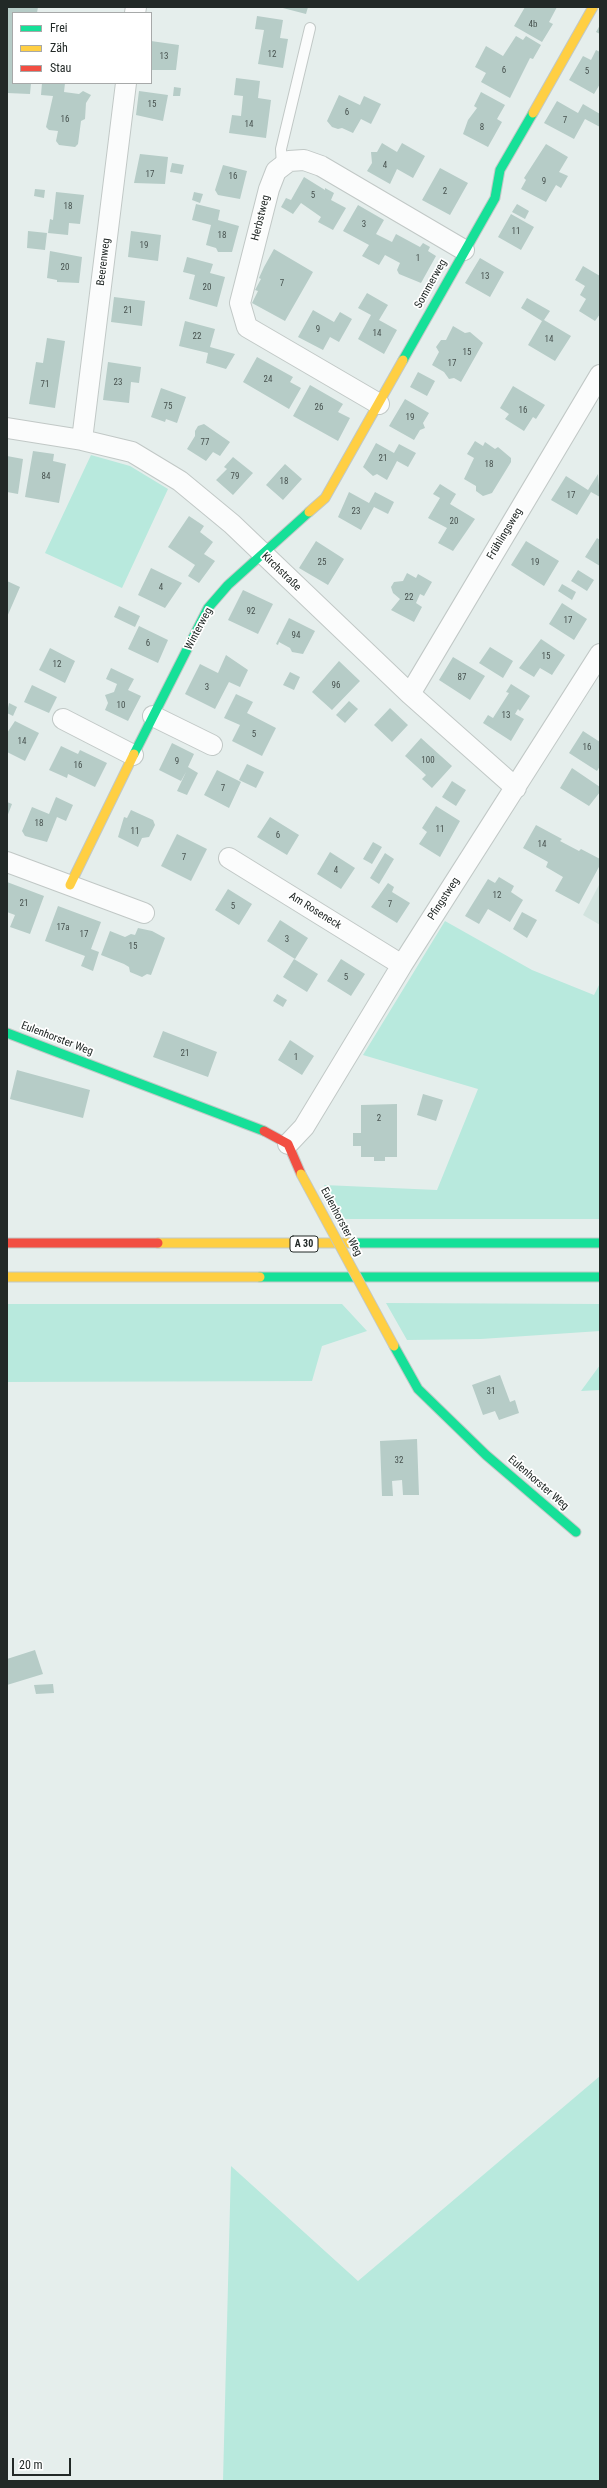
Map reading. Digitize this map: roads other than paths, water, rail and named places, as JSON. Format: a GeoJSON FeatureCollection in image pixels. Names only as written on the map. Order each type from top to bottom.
{"type":"FeatureCollection","features":[{"type":"Feature","properties":{"kind":"main road","name":"Sommerweg"},"geometry":{"type":"LineString","coordinates":[[262,554],[325,498],[464,250],[495,198],[500,170],[593,7]]}},
{"type":"Feature","properties":{"kind":"main road","name":"Winterweg"},"geometry":{"type":"LineString","coordinates":[[70,885],[133,755],[208,608],[228,585],[262,554]]}},
{"type":"Feature","properties":{"kind":"main road","name":"Eulenhorster Weg"},"geometry":{"type":"LineString","coordinates":[[7,1033],[268,1132],[288,1144],[301,1174],[418,1390],[486,1454],[576,1532]]}},
{"type":"Feature","properties":{"kind":"main road","name":"A 30"},"geometry":{"type":"LineString","coordinates":[[7,1243],[600,1243]]}},
{"type":"Feature","properties":{"kind":"main road"},"geometry":{"type":"LineString","coordinates":[[7,1277],[600,1278]]}},
{"type":"Feature","properties":{"kind":"street","name":"Beerenweg"},"geometry":{"type":"LineString","coordinates":[[82,440],[126,84]]}},
{"type":"Feature","properties":{"kind":"street"},"geometry":{"type":"LineString","coordinates":[[282,166],[289,160],[304,160],[320,166],[464,250]]}},
{"type":"Feature","properties":{"kind":"street","name":"Herbstweg"},"geometry":{"type":"LineString","coordinates":[[282,166],[276,171],[269,189],[240,303],[247,327],[379,404]]}},
{"type":"Feature","properties":{"kind":"street","name":"Frühlingsweg"},"geometry":{"type":"LineString","coordinates":[[410,694],[600,375]]}},
{"type":"Feature","properties":{"kind":"street","name":"Kirchstraße"},"geometry":{"type":"LineString","coordinates":[[7,428],[82,440],[132,452],[180,481],[232,524],[410,694],[516,788]]}},
{"type":"Feature","properties":{"kind":"street","name":"Pfingstweg"},"geometry":{"type":"LineString","coordinates":[[288,1144],[304,1127],[402,965],[600,654]]}},
{"type":"Feature","properties":{"kind":"street"},"geometry":{"type":"LineString","coordinates":[[153,716],[212,745]]}},
{"type":"Feature","properties":{"kind":"street"},"geometry":{"type":"LineString","coordinates":[[63,719],[133,755]]}},
{"type":"Feature","properties":{"kind":"street","name":"Am Roseneck"},"geometry":{"type":"LineString","coordinates":[[229,858],[402,965]]}},
{"type":"Feature","properties":{"kind":"street"},"geometry":{"type":"LineString","coordinates":[[7,862],[144,913]]}},
{"type":"Feature","properties":{"kind":"lane"},"geometry":{"type":"LineString","coordinates":[[282,166],[281,149],[310,28]]}}]}
